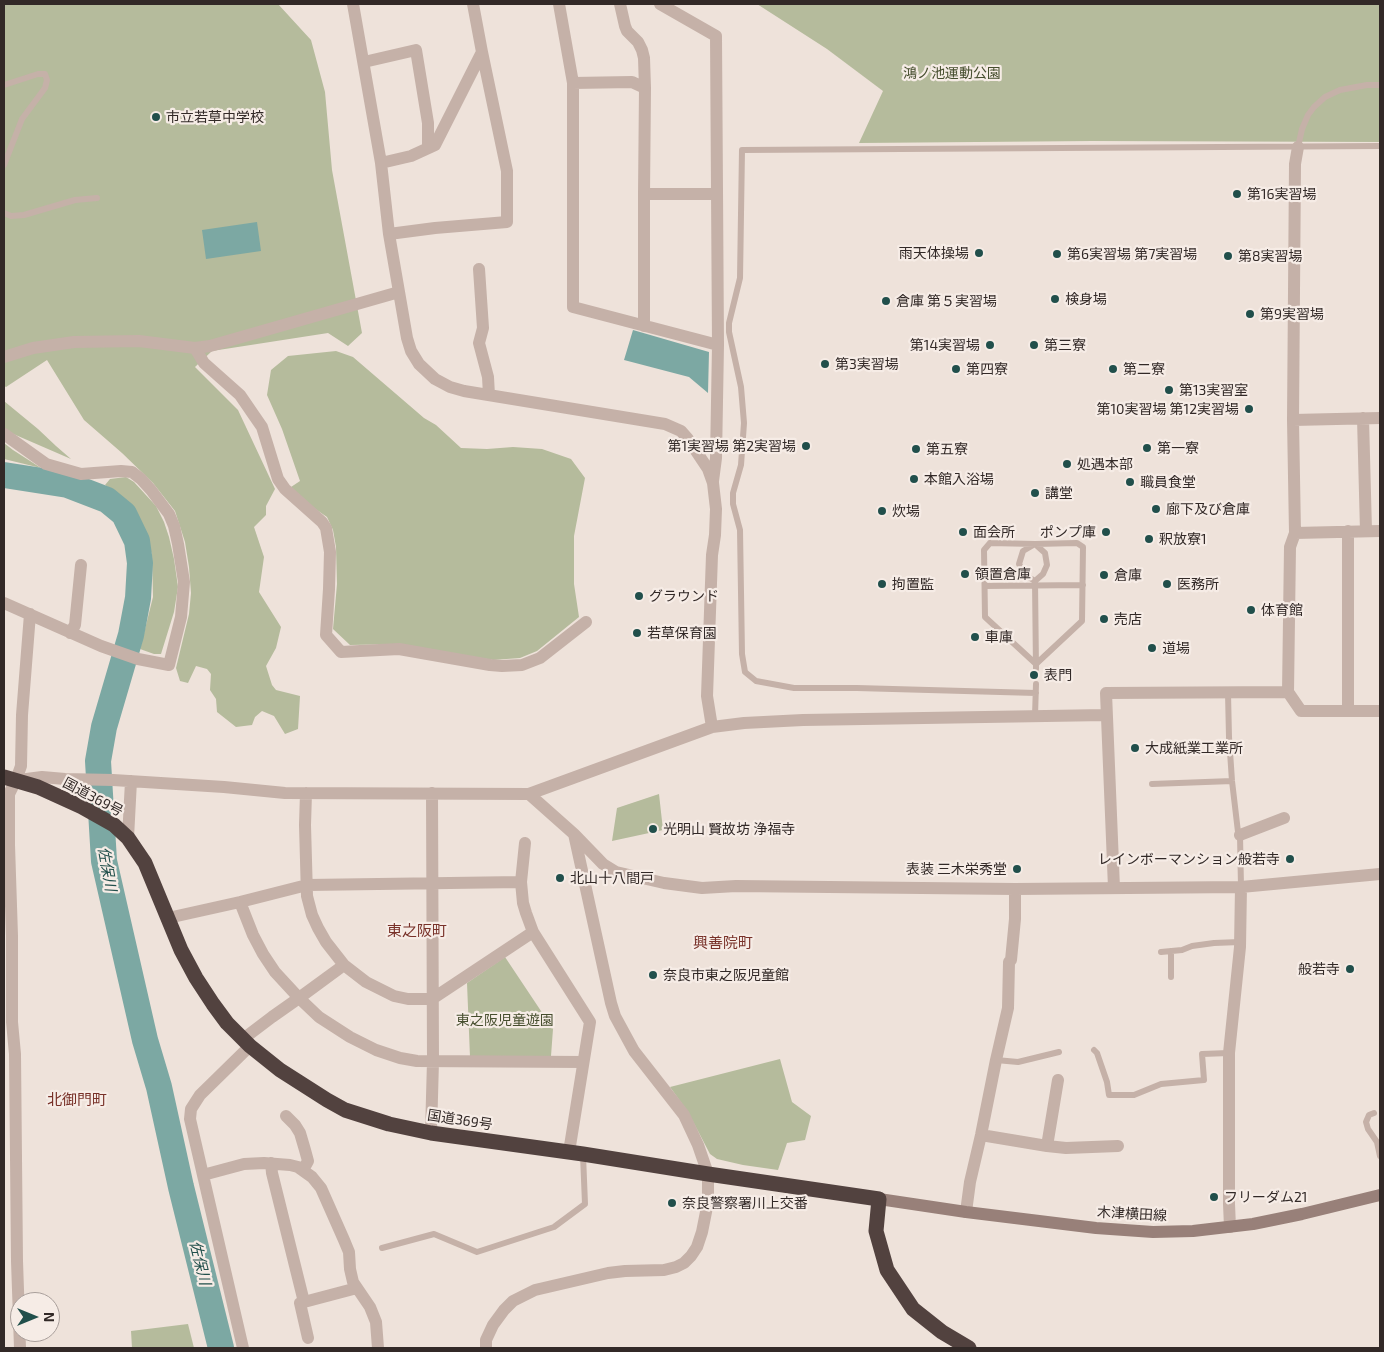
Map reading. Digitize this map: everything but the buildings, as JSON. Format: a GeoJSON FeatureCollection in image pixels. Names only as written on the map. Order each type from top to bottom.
{"type":"FeatureCollection","features":[{"type":"Feature","properties":{"kind":"highway","name":"国道369号"},"geometry":{"type":"LineString","coordinates":[[10,778],[38,787],[82,807],[114,825],[128,838],[145,863],[182,950],[200,985],[222,1017],[247,1043],[302,1085],[345,1110],[389,1124],[432,1133],[879,1199]]}},
{"type":"Feature","properties":{"kind":"highway"},"geometry":{"type":"LineString","coordinates":[[879,1199],[876,1230],[887,1270],[913,1309],[942,1332],[968,1348]]}},
{"type":"Feature","properties":{"kind":"main road","name":"木津横田線"},"geometry":{"type":"LineString","coordinates":[[879,1199],[1096,1228],[1153,1232],[1253,1224],[1380,1195]]}},
{"type":"Feature","properties":{"kind":"street"},"geometry":{"type":"LineString","coordinates":[[353,4],[381,163],[389,234],[407,338],[411,351],[419,364],[435,379],[450,387],[464,391],[649,420],[675,427],[688,438],[708,469],[713,483],[716,509],[707,696],[712,727]]}},
{"type":"Feature","properties":{"kind":"street"},"geometry":{"type":"LineString","coordinates":[[389,234],[508,222],[506,171],[473,4]]}},
{"type":"Feature","properties":{"kind":"street"},"geometry":{"type":"LineString","coordinates":[[559,4],[573,83],[573,307],[718,345]]}},
{"type":"Feature","properties":{"kind":"street"},"geometry":{"type":"LineString","coordinates":[[620,4],[627,31],[638,42],[644,58],[644,326]]}},
{"type":"Feature","properties":{"kind":"street"},"geometry":{"type":"LineString","coordinates":[[660,4],[716,36],[718,345],[716,458],[713,483]]}},
{"type":"Feature","properties":{"kind":"street"},"geometry":{"type":"LineString","coordinates":[[364,62],[416,50],[428,123],[428,148]]}},
{"type":"Feature","properties":{"kind":"street"},"geometry":{"type":"LineString","coordinates":[[381,163],[411,156],[435,145],[482,52]]}},
{"type":"Feature","properties":{"kind":"street"},"geometry":{"type":"LineString","coordinates":[[573,83],[632,82],[645,88]]}},
{"type":"Feature","properties":{"kind":"street"},"geometry":{"type":"LineString","coordinates":[[1298,147],[1295,164],[1293,420],[1295,533],[1290,547],[1288,692],[1301,711],[1380,711]]}},
{"type":"Feature","properties":{"kind":"street"},"geometry":{"type":"LineString","coordinates":[[644,194],[717,194]]}},
{"type":"Feature","properties":{"kind":"street"},"geometry":{"type":"LineString","coordinates":[[479,269],[483,328],[479,343],[488,377],[489,394]]}},
{"type":"Feature","properties":{"kind":"street"},"geometry":{"type":"LineString","coordinates":[[4,357],[33,348],[74,342],[139,342],[195,348],[219,343],[399,292]]}},
{"type":"Feature","properties":{"kind":"street"},"geometry":{"type":"LineString","coordinates":[[195,348],[204,363],[240,395],[262,427],[278,480],[285,490],[322,522],[326,528],[330,552],[326,635],[341,652],[400,649],[490,665],[522,665],[540,658],[586,622]]}},
{"type":"Feature","properties":{"kind":"street"},"geometry":{"type":"LineString","coordinates":[[1363,418],[1366,531]]}},
{"type":"Feature","properties":{"kind":"street"},"geometry":{"type":"LineString","coordinates":[[1293,420],[1380,418]]}},
{"type":"Feature","properties":{"kind":"street"},"geometry":{"type":"LineString","coordinates":[[4,434],[46,464],[81,474],[132,472],[151,490],[169,514],[174,526],[182,562],[184,582],[181,617],[169,665],[138,659],[70,633],[4,603]]}},
{"type":"Feature","properties":{"kind":"street"},"geometry":{"type":"LineString","coordinates":[[1348,531],[1348,711]]}},
{"type":"Feature","properties":{"kind":"street"},"geometry":{"type":"LineString","coordinates":[[1295,533],[1380,531]]}},
{"type":"Feature","properties":{"kind":"street"},"geometry":{"type":"LineString","coordinates":[[70,633],[75,625],[82,565]]}},
{"type":"Feature","properties":{"kind":"street"},"geometry":{"type":"LineString","coordinates":[[20,1348],[16,1261],[15,1054],[12,1022],[12,936],[8,845],[10,778],[21,766],[22,715],[30,614]]}},
{"type":"Feature","properties":{"kind":"street"},"geometry":{"type":"LineString","coordinates":[[1114,888],[1106,693],[1288,692]]}},
{"type":"Feature","properties":{"kind":"street"},"geometry":{"type":"LineString","coordinates":[[10,778],[112,780],[286,793],[529,794],[712,727],[744,723],[803,720],[1106,716]]}},
{"type":"Feature","properties":{"kind":"street"},"geometry":{"type":"LineString","coordinates":[[128,838],[130,781]]}},
{"type":"Feature","properties":{"kind":"street"},"geometry":{"type":"LineString","coordinates":[[306,793],[307,896],[312,915],[318,928],[344,965],[366,982],[394,996],[408,999],[432,999],[533,932]]}},
{"type":"Feature","properties":{"kind":"street"},"geometry":{"type":"LineString","coordinates":[[432,793],[432,1133]]}},
{"type":"Feature","properties":{"kind":"street"},"geometry":{"type":"LineString","coordinates":[[529,794],[574,834],[603,864],[616,872],[681,886],[702,888],[736,886],[1015,889],[1241,887],[1380,874]]}},
{"type":"Feature","properties":{"kind":"street"},"geometry":{"type":"LineString","coordinates":[[1240,835],[1284,818]]}},
{"type":"Feature","properties":{"kind":"street"},"geometry":{"type":"LineString","coordinates":[[486,1348],[486,1340],[493,1325],[504,1310],[513,1301],[535,1290],[608,1273],[664,1270],[684,1263],[697,1247],[708,1202],[708,1174],[698,1145],[684,1116],[634,1051],[615,1016],[574,834]]}},
{"type":"Feature","properties":{"kind":"street"},"geometry":{"type":"LineString","coordinates":[[524,844],[520,882],[523,903],[533,932],[590,1022],[583,1062],[576,1153]]}},
{"type":"Feature","properties":{"kind":"street"},"geometry":{"type":"LineString","coordinates":[[168,918],[240,902],[307,884],[520,882]]}},
{"type":"Feature","properties":{"kind":"street"},"geometry":{"type":"LineString","coordinates":[[1230,1227],[1228,1204],[1228,1053],[1240,942],[1241,887]]}},
{"type":"Feature","properties":{"kind":"street"},"geometry":{"type":"LineString","coordinates":[[966,1212],[970,1182],[1008,1008],[1009,962],[1012,960],[1015,919],[1015,889]]}},
{"type":"Feature","properties":{"kind":"street"},"geometry":{"type":"LineString","coordinates":[[240,902],[253,935],[275,972],[319,1017],[376,1050],[417,1061],[433,1062],[583,1062]]}},
{"type":"Feature","properties":{"kind":"street"},"geometry":{"type":"LineString","coordinates":[[243,1348],[191,1127],[191,1109],[200,1095],[272,1017],[344,965]]}},
{"type":"Feature","properties":{"kind":"street"},"geometry":{"type":"LineString","coordinates":[[1047,1146],[1058,1080]]}},
{"type":"Feature","properties":{"kind":"street"},"geometry":{"type":"LineString","coordinates":[[286,1116],[300,1133],[308,1161],[303,1170]]}},
{"type":"Feature","properties":{"kind":"street"},"geometry":{"type":"LineString","coordinates":[[981,1135],[1066,1148],[1118,1146]]}},
{"type":"Feature","properties":{"kind":"street"},"geometry":{"type":"LineString","coordinates":[[203,1175],[251,1162],[290,1165],[298,1167],[312,1177],[320,1188],[348,1252],[353,1282],[370,1307],[376,1322],[378,1348]]}},
{"type":"Feature","properties":{"kind":"street"},"geometry":{"type":"LineString","coordinates":[[271,1163],[304,1302]]}},
{"type":"Feature","properties":{"kind":"street"},"geometry":{"type":"LineString","coordinates":[[308,1338],[300,1303],[357,1288]]}},
{"type":"Feature","properties":{"kind":"lane"},"geometry":{"type":"LineString","coordinates":[[4,85],[38,74],[44,74],[47,80],[45,88],[22,119],[4,165]]}},
{"type":"Feature","properties":{"kind":"lane"},"geometry":{"type":"LineString","coordinates":[[1298,147],[1302,129],[1308,115],[1325,98],[1340,90],[1367,85],[1380,85]]}},
{"type":"Feature","properties":{"kind":"lane"},"geometry":{"type":"LineString","coordinates":[[1036,693],[794,688],[756,681],[745,672],[742,654],[740,530],[733,504],[733,493],[741,465],[744,423],[741,387],[729,332],[729,323],[740,278],[742,150],[1380,146]]}},
{"type":"Feature","properties":{"kind":"lane"},"geometry":{"type":"LineString","coordinates":[[4,212],[11,216],[24,215],[75,200],[97,198]]}},
{"type":"Feature","properties":{"kind":"lane"},"geometry":{"type":"LineString","coordinates":[[990,543],[1077,543],[1083,547],[1082,620],[1036,667],[985,617],[984,550],[990,543]]}},
{"type":"Feature","properties":{"kind":"lane"},"geometry":{"type":"LineString","coordinates":[[1035,544],[1023,552],[1019,564],[1024,575],[1035,583]]}},
{"type":"Feature","properties":{"kind":"lane"},"geometry":{"type":"LineString","coordinates":[[1035,544],[1045,553],[1047,565],[1043,574],[1035,583],[1036,667]]}},
{"type":"Feature","properties":{"kind":"lane"},"geometry":{"type":"LineString","coordinates":[[985,586],[1035,583],[1082,584]]}},
{"type":"Feature","properties":{"kind":"lane"},"geometry":{"type":"LineString","coordinates":[[1035,717],[1036,684]]}},
{"type":"Feature","properties":{"kind":"lane"},"geometry":{"type":"LineString","coordinates":[[1228,693],[1232,781],[1238,832],[1240,835],[1241,887]]}},
{"type":"Feature","properties":{"kind":"lane"},"geometry":{"type":"LineString","coordinates":[[1152,784],[1232,781]]}},
{"type":"Feature","properties":{"kind":"lane"},"geometry":{"type":"LineString","coordinates":[[1161,952],[1206,944],[1240,942]]}},
{"type":"Feature","properties":{"kind":"lane"},"geometry":{"type":"LineString","coordinates":[[1171,951],[1171,977]]}},
{"type":"Feature","properties":{"kind":"lane"},"geometry":{"type":"LineString","coordinates":[[1094,1050],[1097,1053],[1107,1082],[1109,1095],[1134,1095],[1162,1084],[1204,1080],[1202,1054],[1228,1053]]}},
{"type":"Feature","properties":{"kind":"lane"},"geometry":{"type":"LineString","coordinates":[[996,1060],[1018,1062],[1059,1052]]}},
{"type":"Feature","properties":{"kind":"lane"},"geometry":{"type":"LineString","coordinates":[[1374,1113],[1369,1116],[1366,1122],[1368,1129],[1377,1142],[1380,1156]]}},
{"type":"Feature","properties":{"kind":"lane"},"geometry":{"type":"LineString","coordinates":[[382,1248],[434,1234],[477,1252],[554,1227],[586,1204],[576,1153]]}},
{"type":"Feature","properties":{"kind":"green space","name":"市立若草中学校"},"geometry":{"type":"Polygon","coordinates":[[[4,4],[278,4],[311,40],[325,92],[332,170],[362,333],[348,346],[328,333],[212,351],[195,367],[238,410],[275,489],[266,506],[266,515],[254,527],[264,557],[259,592],[281,627],[276,648],[266,666],[272,685],[276,690],[300,696],[298,729],[285,734],[274,716],[262,711],[255,717],[252,725],[236,727],[217,712],[216,699],[210,690],[211,674],[207,669],[196,666],[188,683],[180,681],[176,668],[189,614],[191,593],[185,542],[175,511],[153,483],[84,420],[47,360],[6,387],[4,386],[4,4]]]}},
{"type":"Feature","properties":{"kind":"green space","name":"鴻ノ池運動公園"},"geometry":{"type":"Polygon","coordinates":[[[757,4],[1380,4],[1380,142],[1093,141],[859,143],[883,91],[827,49],[757,4]]]}},
{"type":"Feature","properties":{"kind":"green space"},"geometry":{"type":"Polygon","coordinates":[[[336,351],[353,357],[461,448],[513,447],[542,449],[571,459],[585,478],[574,536],[574,584],[579,617],[537,651],[520,658],[493,660],[399,644],[350,645],[333,629],[337,584],[336,547],[333,530],[327,517],[311,506],[291,487],[300,481],[282,429],[267,395],[271,370],[288,356],[336,351]]]}},
{"type":"Feature","properties":{"kind":"green space"},"geometry":{"type":"Polygon","coordinates":[[[4,401],[71,459],[11,433],[4,428],[4,401]]]}},
{"type":"Feature","properties":{"kind":"green space"},"geometry":{"type":"Polygon","coordinates":[[[4,443],[13,450],[41,468],[4,459],[4,443]]]}},
{"type":"Feature","properties":{"kind":"green space"},"geometry":{"type":"Polygon","coordinates":[[[126,477],[134,482],[156,506],[164,522],[174,559],[178,587],[174,612],[161,654],[154,654],[140,649],[153,597],[152,555],[146,534],[137,516],[128,504],[116,492],[105,485],[110,479],[126,477]]]}},
{"type":"Feature","properties":{"kind":"green space"},"geometry":{"type":"Polygon","coordinates":[[[659,794],[663,830],[612,841],[617,808],[659,794]]]}},
{"type":"Feature","properties":{"kind":"green space","name":"東之阪児童遊園"},"geometry":{"type":"Polygon","coordinates":[[[505,957],[553,1029],[551,1056],[470,1057],[467,983],[505,957]]]}},
{"type":"Feature","properties":{"kind":"green space"},"geometry":{"type":"Polygon","coordinates":[[[780,1059],[792,1102],[811,1116],[805,1140],[787,1143],[778,1170],[717,1159],[710,1154],[688,1112],[670,1087],[780,1059]]]}},
{"type":"Feature","properties":{"kind":"green space"},"geometry":{"type":"Polygon","coordinates":[[[188,1324],[194,1348],[132,1348],[131,1331],[188,1324]]]}},
{"type":"Feature","properties":{"kind":"water"},"geometry":{"type":"Polygon","coordinates":[[[257,222],[261,251],[206,259],[202,230],[257,222]]]}},
{"type":"Feature","properties":{"kind":"water"},"geometry":{"type":"Polygon","coordinates":[[[633,330],[709,352],[708,393],[689,377],[624,360],[633,330]]]}},
{"type":"Feature","properties":{"kind":"waterway","name":"佐保川"},"geometry":{"type":"LineString","coordinates":[[4,475],[68,485],[107,500],[124,514],[137,541],[140,563],[138,598],[131,635],[104,727],[98,761],[104,861],[145,1040],[159,1087],[181,1187],[221,1348]]}},
{"type":"Feature","properties":{"kind":"place","name":"市立若草中学校"},"geometry":{"type":"Point","coordinates":[156,117]}},
{"type":"Feature","properties":{"kind":"place","name":"第16実習場"},"geometry":{"type":"Point","coordinates":[1237,194]}},
{"type":"Feature","properties":{"kind":"place","name":"雨天体操場"},"geometry":{"type":"Point","coordinates":[979,253]}},
{"type":"Feature","properties":{"kind":"place","name":"第6実習場 第7実習場"},"geometry":{"type":"Point","coordinates":[1057,254]}},
{"type":"Feature","properties":{"kind":"place","name":"第8実習場"},"geometry":{"type":"Point","coordinates":[1228,256]}},
{"type":"Feature","properties":{"kind":"place","name":"検身場"},"geometry":{"type":"Point","coordinates":[1055,299]}},
{"type":"Feature","properties":{"kind":"place","name":"倉庫 第５実習場"},"geometry":{"type":"Point","coordinates":[886,301]}},
{"type":"Feature","properties":{"kind":"place","name":"第9実習場"},"geometry":{"type":"Point","coordinates":[1250,314]}},
{"type":"Feature","properties":{"kind":"place","name":"第14実習場"},"geometry":{"type":"Point","coordinates":[990,345]}},
{"type":"Feature","properties":{"kind":"place","name":"第三寮"},"geometry":{"type":"Point","coordinates":[1034,345]}},
{"type":"Feature","properties":{"kind":"place","name":"第3実習場"},"geometry":{"type":"Point","coordinates":[825,364]}},
{"type":"Feature","properties":{"kind":"place","name":"第四寮"},"geometry":{"type":"Point","coordinates":[956,369]}},
{"type":"Feature","properties":{"kind":"place","name":"第二寮"},"geometry":{"type":"Point","coordinates":[1113,369]}},
{"type":"Feature","properties":{"kind":"place","name":"第13実習室"},"geometry":{"type":"Point","coordinates":[1169,390]}},
{"type":"Feature","properties":{"kind":"place","name":"第10実習場 第12実習場"},"geometry":{"type":"Point","coordinates":[1249,409]}},
{"type":"Feature","properties":{"kind":"place","name":"第1実習場 第2実習場"},"geometry":{"type":"Point","coordinates":[806,446]}},
{"type":"Feature","properties":{"kind":"place","name":"第一寮"},"geometry":{"type":"Point","coordinates":[1147,448]}},
{"type":"Feature","properties":{"kind":"place","name":"第五寮"},"geometry":{"type":"Point","coordinates":[916,449]}},
{"type":"Feature","properties":{"kind":"place","name":"処遇本部"},"geometry":{"type":"Point","coordinates":[1067,464]}},
{"type":"Feature","properties":{"kind":"place","name":"本館入浴場"},"geometry":{"type":"Point","coordinates":[914,479]}},
{"type":"Feature","properties":{"kind":"place","name":"職員食堂"},"geometry":{"type":"Point","coordinates":[1130,482]}},
{"type":"Feature","properties":{"kind":"place","name":"講堂"},"geometry":{"type":"Point","coordinates":[1035,493]}},
{"type":"Feature","properties":{"kind":"place","name":"廊下及び倉庫"},"geometry":{"type":"Point","coordinates":[1156,509]}},
{"type":"Feature","properties":{"kind":"place","name":"炊場"},"geometry":{"type":"Point","coordinates":[882,511]}},
{"type":"Feature","properties":{"kind":"place","name":"面会所"},"geometry":{"type":"Point","coordinates":[963,532]}},
{"type":"Feature","properties":{"kind":"place","name":"ポンプ庫"},"geometry":{"type":"Point","coordinates":[1106,532]}},
{"type":"Feature","properties":{"kind":"place","name":"釈放寮1"},"geometry":{"type":"Point","coordinates":[1149,539]}},
{"type":"Feature","properties":{"kind":"place","name":"領置倉庫"},"geometry":{"type":"Point","coordinates":[965,574]}},
{"type":"Feature","properties":{"kind":"place","name":"倉庫"},"geometry":{"type":"Point","coordinates":[1104,575]}},
{"type":"Feature","properties":{"kind":"place","name":"拘置監"},"geometry":{"type":"Point","coordinates":[882,584]}},
{"type":"Feature","properties":{"kind":"place","name":"医務所"},"geometry":{"type":"Point","coordinates":[1167,584]}},
{"type":"Feature","properties":{"kind":"place","name":"グラウンド"},"geometry":{"type":"Point","coordinates":[639,596]}},
{"type":"Feature","properties":{"kind":"place","name":"体育館"},"geometry":{"type":"Point","coordinates":[1251,610]}},
{"type":"Feature","properties":{"kind":"place","name":"売店"},"geometry":{"type":"Point","coordinates":[1104,619]}},
{"type":"Feature","properties":{"kind":"place","name":"若草保育園"},"geometry":{"type":"Point","coordinates":[637,633]}},
{"type":"Feature","properties":{"kind":"place","name":"車庫"},"geometry":{"type":"Point","coordinates":[975,637]}},
{"type":"Feature","properties":{"kind":"place","name":"道場"},"geometry":{"type":"Point","coordinates":[1152,648]}},
{"type":"Feature","properties":{"kind":"place","name":"表門"},"geometry":{"type":"Point","coordinates":[1034,675]}},
{"type":"Feature","properties":{"kind":"place","name":"大成紙業工業所"},"geometry":{"type":"Point","coordinates":[1135,748]}},
{"type":"Feature","properties":{"kind":"place","name":"光明山 賢故坊 浄福寺"},"geometry":{"type":"Point","coordinates":[653,829]}},
{"type":"Feature","properties":{"kind":"place","name":"レインボーマンション般若寺"},"geometry":{"type":"Point","coordinates":[1290,859]}},
{"type":"Feature","properties":{"kind":"place","name":"表装 三木栄秀堂"},"geometry":{"type":"Point","coordinates":[1017,869]}},
{"type":"Feature","properties":{"kind":"place","name":"北山十八間戸"},"geometry":{"type":"Point","coordinates":[560,878]}},
{"type":"Feature","properties":{"kind":"place","name":"般若寺"},"geometry":{"type":"Point","coordinates":[1350,969]}},
{"type":"Feature","properties":{"kind":"place","name":"奈良市東之阪児童館"},"geometry":{"type":"Point","coordinates":[653,975]}},
{"type":"Feature","properties":{"kind":"place","name":"フリーダム21"},"geometry":{"type":"Point","coordinates":[1214,1197]}},
{"type":"Feature","properties":{"kind":"place","name":"奈良警察署川上交番"},"geometry":{"type":"Point","coordinates":[672,1203]}},
{"type":"Feature","properties":{"kind":"district","name":"東之阪町"},"geometry":{"type":"Point","coordinates":[417,931]}},
{"type":"Feature","properties":{"kind":"district","name":"興善院町"},"geometry":{"type":"Point","coordinates":[723,943]}},
{"type":"Feature","properties":{"kind":"district","name":"北御門町"},"geometry":{"type":"Point","coordinates":[77,1100]}}]}
